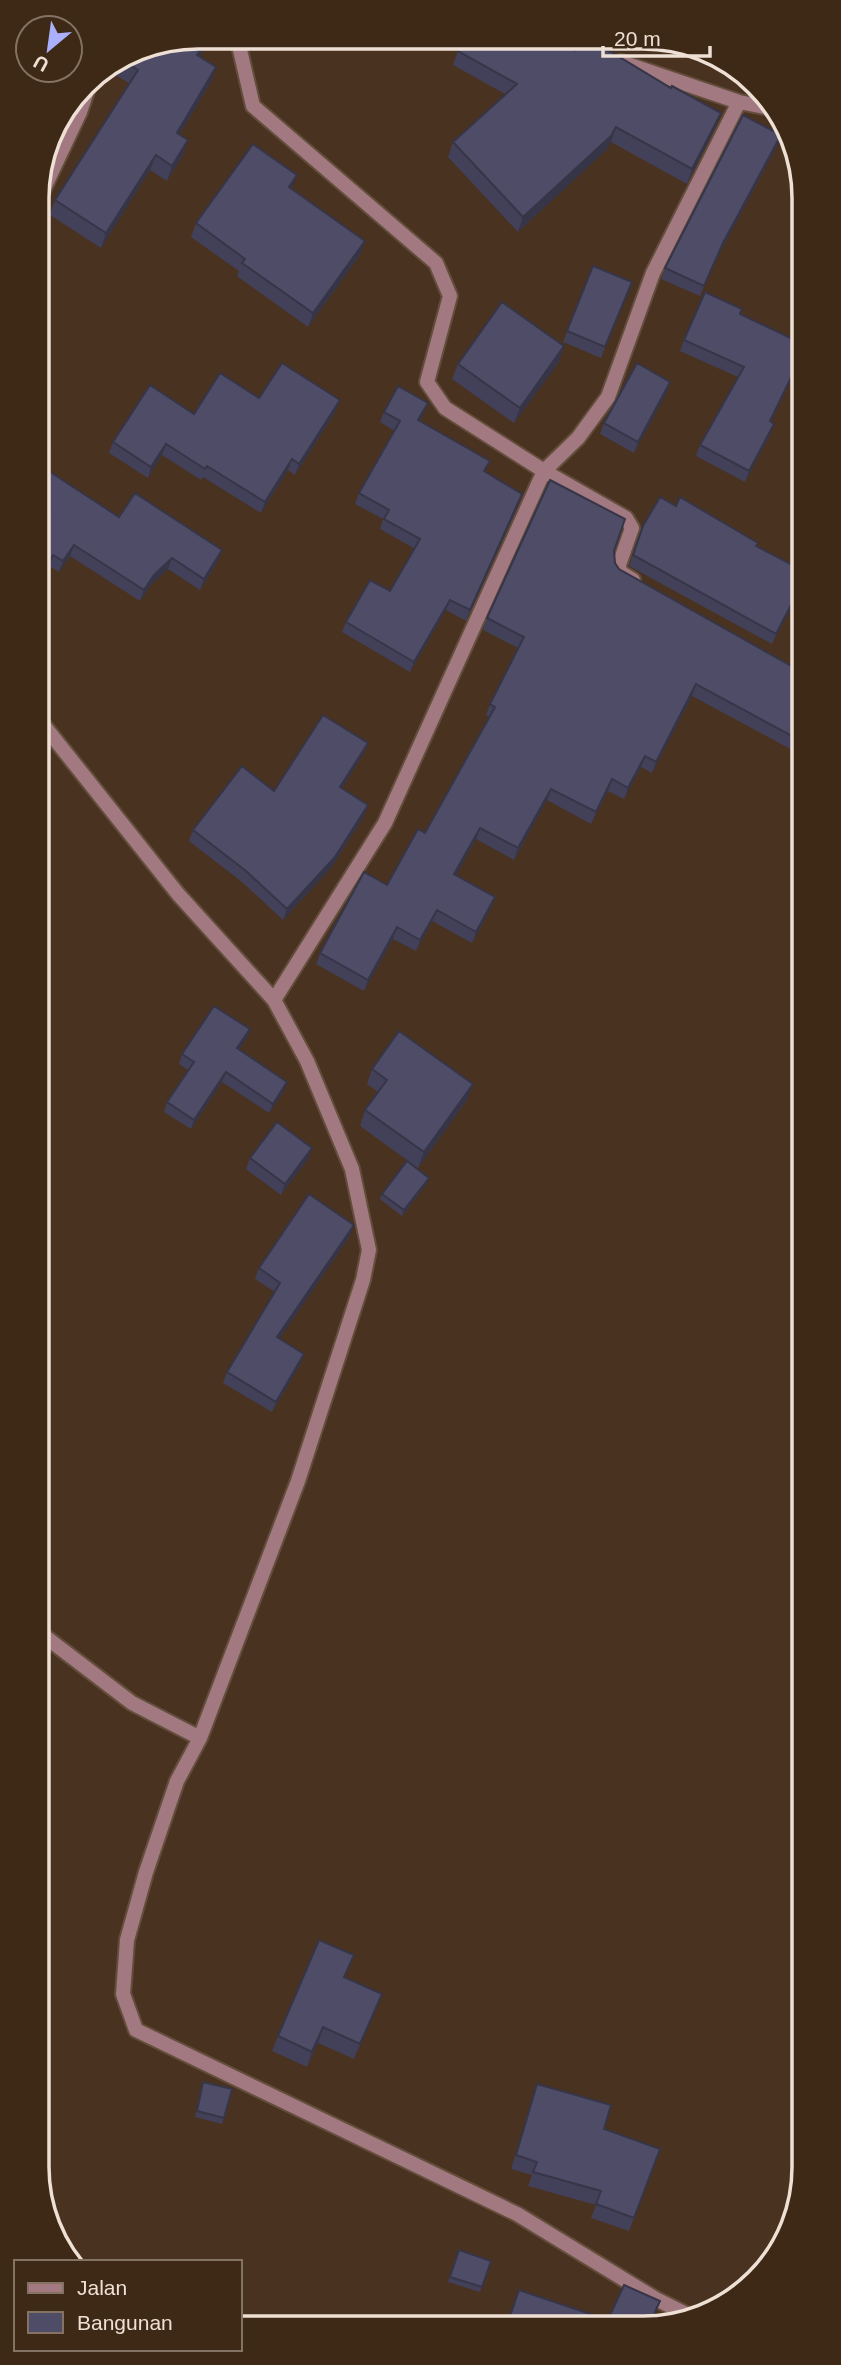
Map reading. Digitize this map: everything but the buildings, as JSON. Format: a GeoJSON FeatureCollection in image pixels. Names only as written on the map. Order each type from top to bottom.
{"type":"FeatureCollection","features":[{"type":"Feature","properties":{"kind":"street"},"geometry":{"type":"LineString","coordinates":[[240,49],[253,106],[436,263],[450,296],[427,382],[446,408],[544,471],[626,518],[632,528],[619,565],[620,572],[641,584]]}},
{"type":"Feature","properties":{"kind":"street"},"geometry":{"type":"LineString","coordinates":[[585,49],[739,102],[760,106]]}},
{"type":"Feature","properties":{"kind":"street"},"geometry":{"type":"LineString","coordinates":[[274,1000],[385,823],[544,471],[578,438],[608,397],[653,273],[739,102]]}},
{"type":"Feature","properties":{"kind":"street"},"geometry":{"type":"LineString","coordinates":[[54,161],[67,127]]}},
{"type":"Feature","properties":{"kind":"street"},"geometry":{"type":"LineString","coordinates":[[49,732],[178,894],[274,1000],[307,1061],[352,1169],[369,1250],[363,1280],[298,1481],[200,1738],[177,1781],[146,1872],[127,1940],[123,1994],[136,2030],[517,2214],[681,2311]]}},
{"type":"Feature","properties":{"kind":"street"},"geometry":{"type":"LineString","coordinates":[[49,1640],[132,1703],[200,1738]]}}]}
